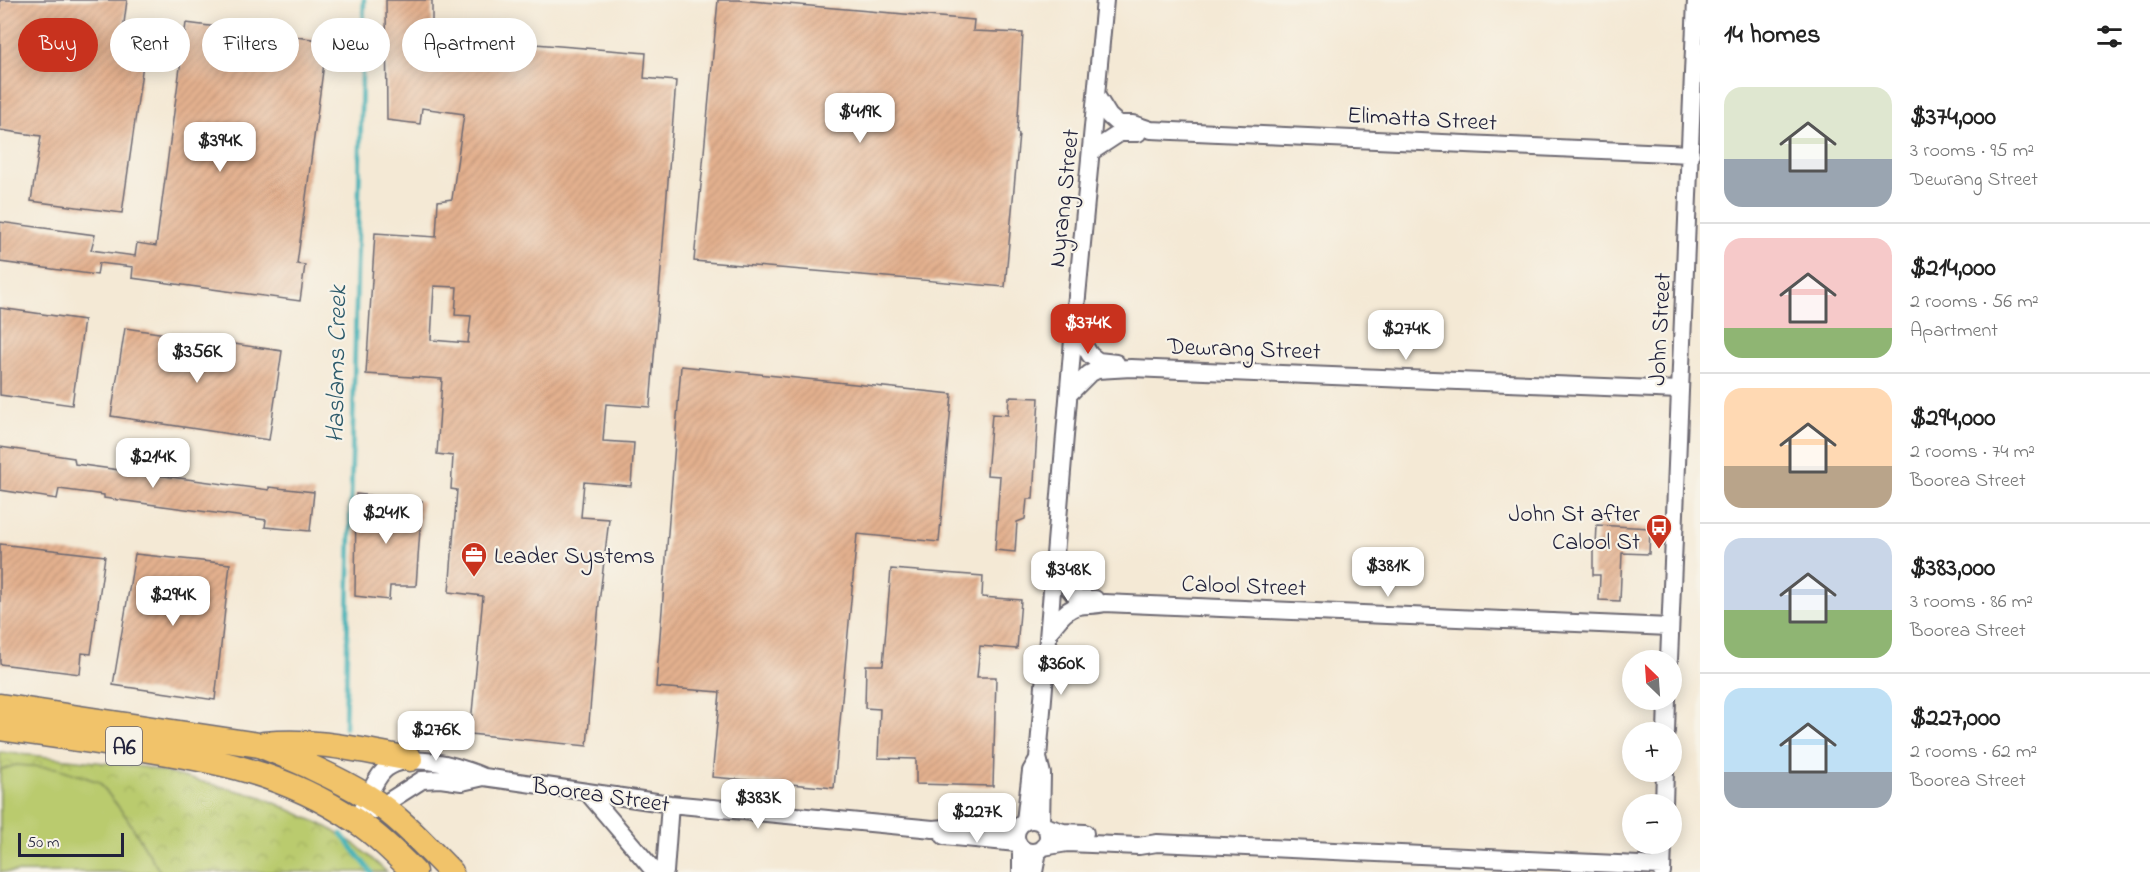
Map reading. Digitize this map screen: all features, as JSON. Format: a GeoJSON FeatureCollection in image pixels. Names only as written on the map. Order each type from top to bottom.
{"type":"FeatureCollection","features":[{"type":"Feature","properties":{"kind":"highway","name":"A6"},"geometry":{"type":"LineString","coordinates":[[0,705],[259,745],[297,760],[375,802],[403,824],[451,872]]}},
{"type":"Feature","properties":{"kind":"highway","name":"A6"},"geometry":{"type":"LineString","coordinates":[[0,728],[224,763],[280,781],[305,792],[356,821],[386,844],[414,872]]}},
{"type":"Feature","properties":{"kind":"highway"},"geometry":{"type":"LineString","coordinates":[[259,745],[319,742],[410,759]]}},
{"type":"Feature","properties":{"kind":"street","name":"Nyrang Street"},"geometry":{"type":"LineString","coordinates":[[1021,872],[1028,832],[1031,771],[1038,759],[1074,328],[1105,0]]}},
{"type":"Feature","properties":{"kind":"street","name":"John Street"},"geometry":{"type":"LineString","coordinates":[[1669,650],[1680,390],[1695,192],[1691,154],[1696,0]]}},
{"type":"Feature","properties":{"kind":"street","name":"Elimatta Street"},"geometry":{"type":"LineString","coordinates":[[1096,95],[1109,116],[1118,124],[1133,124],[1151,130],[1691,154]]}},
{"type":"Feature","properties":{"kind":"street","name":"Elimatta Street"},"geometry":{"type":"LineString","coordinates":[[1091,152],[1120,133],[1135,134],[1151,130]]}},
{"type":"Feature","properties":{"kind":"street","name":"Dewrang Street"},"geometry":{"type":"LineString","coordinates":[[1074,328],[1090,355],[1098,361],[1110,361],[1131,368]]}},
{"type":"Feature","properties":{"kind":"street","name":"Dewrang Street"},"geometry":{"type":"LineString","coordinates":[[1069,394],[1089,374],[1097,370],[1131,368],[1680,390]]}},
{"type":"Feature","properties":{"kind":"street","name":"Calool Street"},"geometry":{"type":"LineString","coordinates":[[1053,569],[1078,599],[1092,598],[1104,603]]}},
{"type":"Feature","properties":{"kind":"street","name":"Calool Street"},"geometry":{"type":"LineString","coordinates":[[1049,632],[1066,612],[1080,605],[1093,606],[1104,603],[1670,627]]}},
{"type":"Feature","properties":{"kind":"street","name":"Boorea Street"},"geometry":{"type":"LineString","coordinates":[[375,802],[381,773],[410,759],[465,769],[484,777],[670,804],[933,829],[972,826],[1028,832],[1137,836],[1157,843]]}},
{"type":"Feature","properties":{"kind":"street","name":"Boorea Street"},"geometry":{"type":"LineString","coordinates":[[356,821],[375,802],[422,780],[440,779],[462,782],[484,777]]}},
{"type":"Feature","properties":{"kind":"street"},"geometry":{"type":"LineString","coordinates":[[588,793],[655,872]]}},
{"type":"Feature","properties":{"kind":"street"},"geometry":{"type":"LineString","coordinates":[[665,872],[670,804]]}},
{"type":"Feature","properties":{"kind":"street","name":"Boorea Street"},"geometry":{"type":"LineString","coordinates":[[1028,832],[1032,852],[1067,843],[1139,846],[1157,843],[1662,869]]}},
{"type":"Feature","properties":{"kind":"street"},"geometry":{"type":"LineString","coordinates":[[1028,832],[1047,836],[1040,849],[1034,872]]}},
{"type":"Feature","properties":{"kind":"street"},"geometry":{"type":"LineString","coordinates":[[1662,869],[1663,854]]}},
{"type":"Feature","properties":{"kind":"green space"},"geometry":{"type":"Polygon","coordinates":[[[0,752],[144,767],[262,797],[327,827],[355,844],[387,872],[0,872],[0,752]]]}},
{"type":"Feature","properties":{"kind":"green space"},"geometry":{"type":"Polygon","coordinates":[[[16,765],[57,768],[99,782],[127,818],[160,872],[0,872],[0,770],[16,765]]]}},
{"type":"Feature","properties":{"kind":"building"},"geometry":{"type":"Polygon","coordinates":[[[0,0],[127,0],[125,18],[110,18],[110,72],[142,72],[122,213],[31,201],[41,136],[0,130],[0,0]]]}},
{"type":"Feature","properties":{"kind":"building"},"geometry":{"type":"Polygon","coordinates":[[[386,0],[432,0],[432,18],[402,18],[402,72],[537,72],[537,44],[646,53],[644,78],[676,81],[650,407],[606,404],[603,441],[634,443],[631,486],[584,482],[581,517],[609,519],[599,603],[587,746],[470,734],[483,596],[449,592],[457,490],[451,489],[453,456],[437,454],[442,379],[366,374],[375,233],[436,237],[438,201],[452,199],[464,114],[422,108],[420,124],[387,120],[387,72],[390,72],[390,18],[386,18],[386,0]],[[434,286],[431,340],[468,343],[471,316],[455,315],[457,287],[434,286]]]}},
{"type":"Feature","properties":{"kind":"building"},"geometry":{"type":"Polygon","coordinates":[[[718,0],[974,20],[973,31],[1023,33],[1017,133],[1019,134],[1005,287],[694,261],[718,0]]]}},
{"type":"Feature","properties":{"kind":"building"},"geometry":{"type":"Polygon","coordinates":[[[190,24],[202,25],[202,72],[299,72],[299,37],[311,39],[311,72],[323,72],[297,264],[305,265],[300,301],[132,278],[133,267],[99,263],[97,275],[0,262],[0,222],[95,235],[91,250],[135,256],[137,243],[156,246],[179,72],[190,72],[190,24]]]}},
{"type":"Feature","properties":{"kind":"building"},"geometry":{"type":"Polygon","coordinates":[[[0,308],[84,320],[72,405],[0,395],[0,308]]]}},
{"type":"Feature","properties":{"kind":"building"},"geometry":{"type":"Polygon","coordinates":[[[125,328],[282,351],[269,440],[111,416],[125,328]]]}},
{"type":"Feature","properties":{"kind":"building"},"geometry":{"type":"Polygon","coordinates":[[[681,366],[952,394],[939,542],[857,534],[834,788],[712,777],[720,692],[656,687],[681,366]]]}},
{"type":"Feature","properties":{"kind":"building"},"geometry":{"type":"Polygon","coordinates":[[[1009,397],[1039,398],[1033,499],[1027,499],[1025,519],[1017,522],[1015,552],[995,550],[1000,476],[987,475],[992,414],[1008,415],[1009,397]]]}},
{"type":"Feature","properties":{"kind":"building"},"geometry":{"type":"Polygon","coordinates":[[[0,447],[74,458],[75,464],[269,490],[269,487],[314,492],[310,531],[265,527],[266,520],[104,498],[104,495],[59,489],[57,499],[0,490],[0,447]]]}},
{"type":"Feature","properties":{"kind":"building"},"geometry":{"type":"Polygon","coordinates":[[[356,494],[422,501],[416,586],[390,586],[389,600],[355,596],[356,494]]]}},
{"type":"Feature","properties":{"kind":"building"},"geometry":{"type":"Polygon","coordinates":[[[1597,525],[1650,528],[1649,554],[1622,553],[1620,601],[1599,600],[1600,575],[1593,575],[1593,546],[1596,546],[1597,525]]]}},
{"type":"Feature","properties":{"kind":"building"},"geometry":{"type":"Polygon","coordinates":[[[0,544],[105,556],[91,654],[82,653],[80,674],[0,664],[0,544]]]}},
{"type":"Feature","properties":{"kind":"building"},"geometry":{"type":"Polygon","coordinates":[[[135,554],[230,564],[215,700],[113,685],[135,554]]]}},
{"type":"Feature","properties":{"kind":"building"},"geometry":{"type":"Polygon","coordinates":[[[891,569],[983,576],[982,597],[1021,600],[1017,649],[980,646],[977,677],[996,677],[993,786],[916,784],[916,759],[878,758],[880,709],[865,708],[866,665],[883,665],[891,569]]]}},
{"type":"Feature","properties":{"kind":"waterway","name":"Haslams Creek"},"geometry":{"type":"LineString","coordinates":[[345,728],[364,0]]}},
{"type":"Feature","properties":{"kind":"waterway"},"geometry":{"type":"LineString","coordinates":[[341,834],[371,872]]}},
{"type":"Feature","properties":{"kind":"place","name":"John St after Calool St"},"geometry":{"type":"Point","coordinates":[1659,550]}},
{"type":"Feature","properties":{"kind":"place","name":"Leader Systems"},"geometry":{"type":"Point","coordinates":[474,578]}}]}
